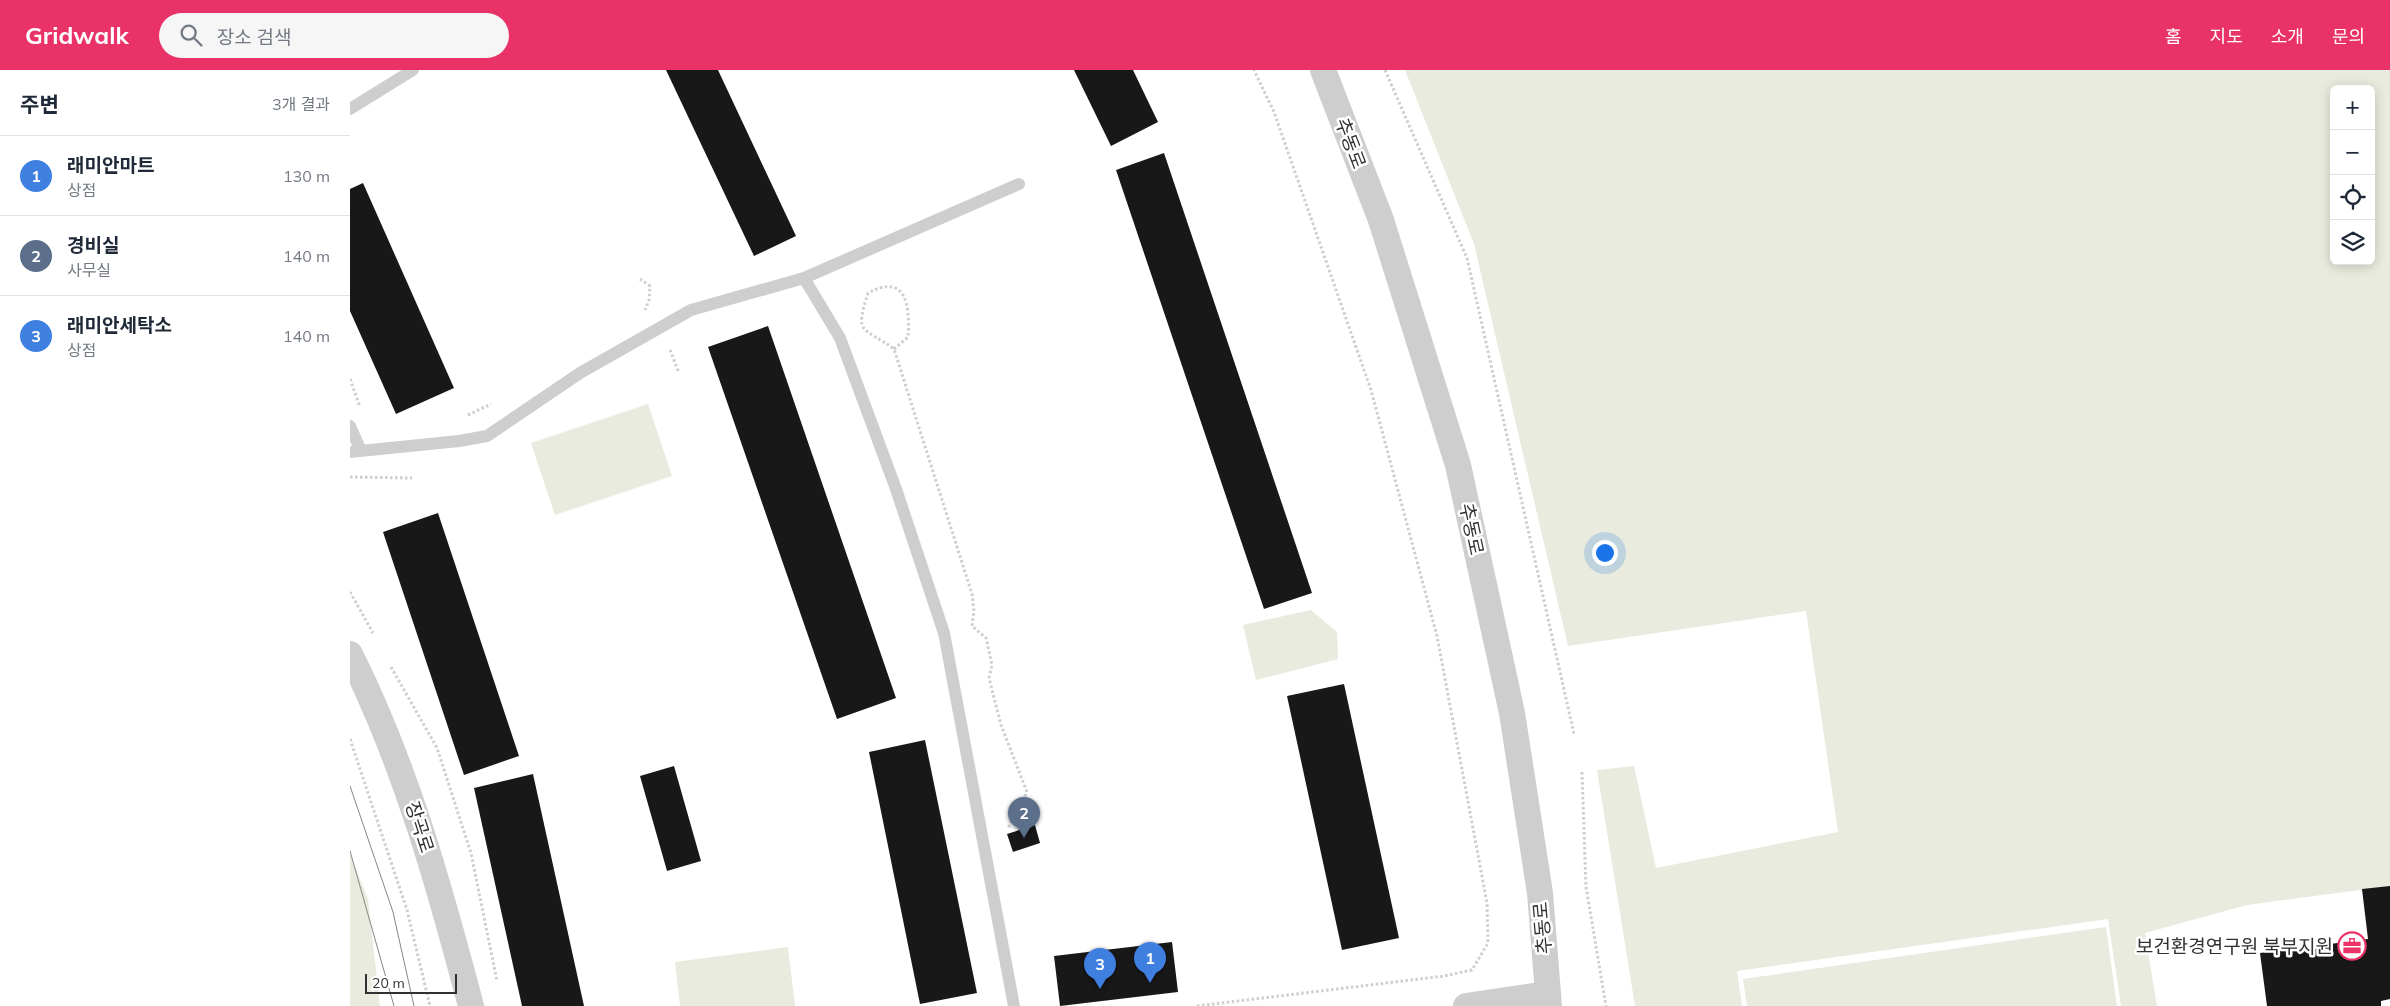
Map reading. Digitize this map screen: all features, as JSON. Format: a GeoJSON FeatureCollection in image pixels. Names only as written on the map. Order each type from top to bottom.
{"type":"FeatureCollection","features":[{"type":"Feature","properties":{"kind":"street","name":"추동로"},"geometry":{"type":"LineString","coordinates":[[1323,70],[1381,220],[1458,464],[1512,713],[1540,893],[1548,1000]]}},
{"type":"Feature","properties":{"kind":"street","name":"장곡로"},"geometry":{"type":"LineString","coordinates":[[350,654],[370,693],[400,765],[440,888],[471,1006]]}},
{"type":"Feature","properties":{"kind":"street"},"geometry":{"type":"LineString","coordinates":[[1466,1006],[1548,1000]]}},
{"type":"Feature","properties":{"kind":"lane"},"geometry":{"type":"LineString","coordinates":[[350,109],[414,70]]}},
{"type":"Feature","properties":{"kind":"lane"},"geometry":{"type":"LineString","coordinates":[[350,426],[355,451],[459,441],[487,436],[580,373],[691,310],[804,278],[1019,184]]}},
{"type":"Feature","properties":{"kind":"lane"},"geometry":{"type":"LineString","coordinates":[[804,278],[840,338],[896,489],[944,633],[1014,1006]]}},
{"type":"Feature","properties":{"kind":"path"},"geometry":{"type":"LineString","coordinates":[[1197,1006],[1444,976],[1472,970],[1488,943],[1487,902],[1436,636],[1374,399],[1274,112],[1254,70]]}},
{"type":"Feature","properties":{"kind":"path"},"geometry":{"type":"LineString","coordinates":[[1385,70],[1467,258],[1574,734]]}},
{"type":"Feature","properties":{"kind":"path"},"geometry":{"type":"LineString","coordinates":[[640,280],[650,286],[649,300],[643,316]]}},
{"type":"Feature","properties":{"kind":"path"},"geometry":{"type":"LineString","coordinates":[[894,350],[908,337],[910,315],[908,305],[901,292],[891,286],[881,286],[868,293],[860,318],[865,331],[894,350],[972,594],[974,611],[972,626],[986,638],[992,665],[989,678],[1002,725],[1027,792],[1008,828]]}},
{"type":"Feature","properties":{"kind":"path"},"geometry":{"type":"LineString","coordinates":[[670,350],[679,373]]}},
{"type":"Feature","properties":{"kind":"path"},"geometry":{"type":"LineString","coordinates":[[350,379],[363,413]]}},
{"type":"Feature","properties":{"kind":"path"},"geometry":{"type":"LineString","coordinates":[[466,416],[497,401]]}},
{"type":"Feature","properties":{"kind":"path"},"geometry":{"type":"LineString","coordinates":[[350,477],[412,478]]}},
{"type":"Feature","properties":{"kind":"path"},"geometry":{"type":"LineString","coordinates":[[350,738],[407,910],[430,1006]]}},
{"type":"Feature","properties":{"kind":"path"},"geometry":{"type":"LineString","coordinates":[[1582,772],[1586,887],[1606,1006]]}},
{"type":"Feature","properties":{"kind":"shaded area"},"geometry":{"type":"Polygon","coordinates":[[[1405,70],[2390,70],[2390,886],[2247,905],[2145,933],[2157,1006],[2121,1006],[2108,919],[1737,971],[1742,1006],[1635,1006],[1597,770],[1634,766],[1656,868],[1838,832],[1806,611],[1568,646],[1474,244],[1405,70]]]}},
{"type":"Feature","properties":{"kind":"shaded area"},"geometry":{"type":"Polygon","coordinates":[[[648,404],[672,476],[555,515],[531,443],[648,404]]]}},
{"type":"Feature","properties":{"kind":"shaded area"},"geometry":{"type":"Polygon","coordinates":[[[1311,610],[1337,632],[1338,659],[1256,680],[1243,625],[1311,610]]]}},
{"type":"Feature","properties":{"kind":"shaded area"},"geometry":{"type":"Polygon","coordinates":[[[350,854],[368,899],[380,1006],[350,1006],[350,854]]]}},
{"type":"Feature","properties":{"kind":"shaded area"},"geometry":{"type":"Polygon","coordinates":[[[2106,927],[2117,1006],[1747,1006],[1743,979],[2106,927]]]}},
{"type":"Feature","properties":{"kind":"shaded area"},"geometry":{"type":"Polygon","coordinates":[[[788,947],[795,1006],[680,1006],[675,962],[788,947]]]}},
{"type":"Feature","properties":{"kind":"building"},"geometry":{"type":"Polygon","coordinates":[[[666,70],[718,70],[796,236],[754,256],[666,70]]]}},
{"type":"Feature","properties":{"kind":"building"},"geometry":{"type":"Polygon","coordinates":[[[1074,70],[1133,70],[1158,122],[1111,146],[1074,70]]]}},
{"type":"Feature","properties":{"kind":"building"},"geometry":{"type":"Polygon","coordinates":[[[1164,153],[1312,593],[1264,609],[1116,170],[1164,153]]]}},
{"type":"Feature","properties":{"kind":"building"},"geometry":{"type":"Polygon","coordinates":[[[363,183],[454,388],[396,414],[350,311],[350,189],[363,183]]]}},
{"type":"Feature","properties":{"kind":"building"},"geometry":{"type":"Polygon","coordinates":[[[768,326],[896,698],[837,719],[708,347],[768,326]]]}},
{"type":"Feature","properties":{"kind":"building"},"geometry":{"type":"Polygon","coordinates":[[[438,513],[519,756],[464,775],[383,532],[438,513]]]}},
{"type":"Feature","properties":{"kind":"building"},"geometry":{"type":"Polygon","coordinates":[[[1344,684],[1399,938],[1342,950],[1287,696],[1344,684]]]}},
{"type":"Feature","properties":{"kind":"building"},"geometry":{"type":"Polygon","coordinates":[[[925,740],[977,993],[920,1004],[869,752],[925,740]]]}},
{"type":"Feature","properties":{"kind":"building"},"geometry":{"type":"Polygon","coordinates":[[[674,766],[701,861],[667,871],[640,776],[674,766]]]}},
{"type":"Feature","properties":{"kind":"building"},"geometry":{"type":"Polygon","coordinates":[[[533,774],[584,1006],[522,1006],[474,788],[533,774]]]}},
{"type":"Feature","properties":{"kind":"building"},"geometry":{"type":"Polygon","coordinates":[[[1035,825],[1040,843],[1013,852],[1007,834],[1035,825]]]}},
{"type":"Feature","properties":{"kind":"building","name":"보건환경연구원 북부지원"},"geometry":{"type":"Polygon","coordinates":[[[2390,886],[2390,999],[2381,1001],[2381,1006],[2267,1006],[2260,953],[2368,939],[2362,889],[2390,886]]]}},
{"type":"Feature","properties":{"kind":"building"},"geometry":{"type":"Polygon","coordinates":[[[1172,942],[1178,992],[1060,1006],[1054,956],[1172,942]]]}},
{"type":"Feature","properties":{"kind":"tram line"},"geometry":{"type":"LineString","coordinates":[[350,786],[393,912],[414,1006]]}},
{"type":"Feature","properties":{"kind":"tram line"},"geometry":{"type":"LineString","coordinates":[[350,851],[394,1006]]}},
{"type":"Feature","properties":{"kind":"place","name":"경비실"},"geometry":{"type":"Point","coordinates":[1024,838]}},
{"type":"Feature","properties":{"kind":"place","name":"보건환경연구원 북부지원"},"geometry":{"type":"Point","coordinates":[2352,946]}},
{"type":"Feature","properties":{"kind":"place","name":"래미안마트"},"geometry":{"type":"Point","coordinates":[1150,983]}},
{"type":"Feature","properties":{"kind":"place","name":"래미안세탁소"},"geometry":{"type":"Point","coordinates":[1100,989]}}]}
